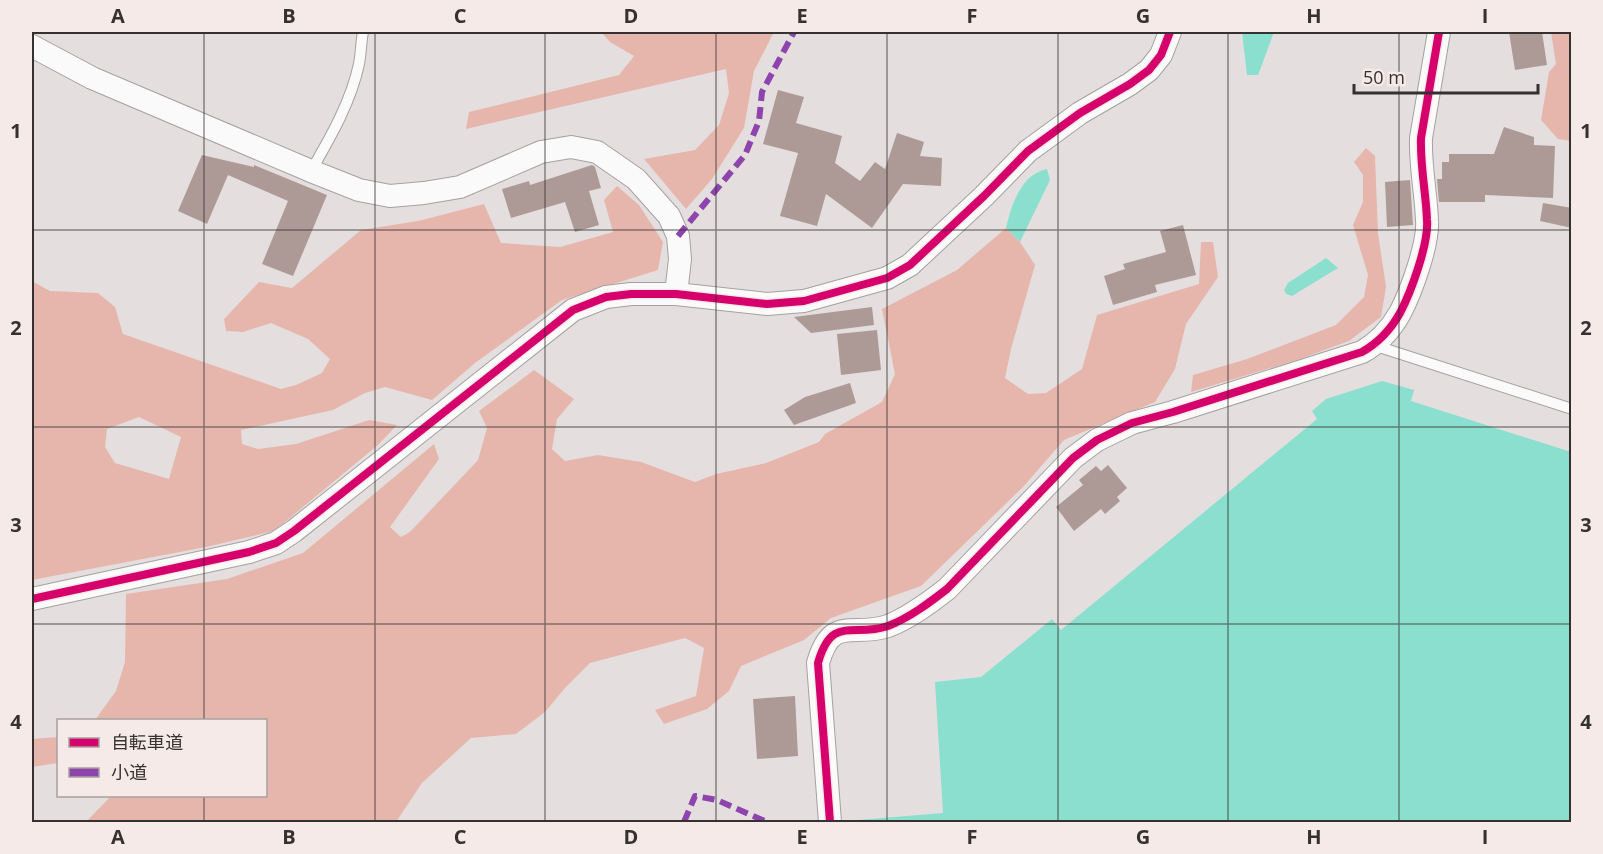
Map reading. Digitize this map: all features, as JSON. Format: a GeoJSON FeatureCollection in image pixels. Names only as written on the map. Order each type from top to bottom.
{"type":"FeatureCollection","features":[{"type":"Feature","properties":{"kind":"street"},"geometry":{"type":"LineString","coordinates":[[32,600],[249,552],[276,543],[573,310],[606,297],[631,294],[676,294],[776,303],[804,301],[887,278],[910,265],[1028,151],[1080,113],[1130,84],[1149,70],[1161,55],[1170,32]]}},
{"type":"Feature","properties":{"kind":"street"},"geometry":{"type":"LineString","coordinates":[[830,822],[818,663],[823,646],[830,637],[842,631],[886,626],[931,602],[947,589],[1073,458],[1097,440],[1132,423],[1362,352],[1384,335],[1400,313],[1425,249],[1428,222],[1420,138],[1439,32]]}},
{"type":"Feature","properties":{"kind":"street"},"geometry":{"type":"LineString","coordinates":[[32,46],[92,78],[311,171],[359,190],[390,196],[424,194],[460,187],[541,152],[571,147],[597,152],[636,179],[669,216],[678,236],[680,259],[676,294]]}},
{"type":"Feature","properties":{"kind":"lane"},"geometry":{"type":"LineString","coordinates":[[311,171],[331,136],[352,87],[359,64],[363,32]]}},
{"type":"Feature","properties":{"kind":"lane"},"geometry":{"type":"LineString","coordinates":[[1373,345],[1572,409]]}},
{"type":"Feature","properties":{"kind":"shaded area"},"geometry":{"type":"Polygon","coordinates":[[[601,32],[774,32],[754,71],[744,128],[712,179],[686,209],[644,159],[695,150],[719,125],[729,93],[726,69],[466,129],[469,112],[619,75],[634,56],[610,42],[601,32]]]}},
{"type":"Feature","properties":{"kind":"shaded area"},"geometry":{"type":"Polygon","coordinates":[[[1242,32],[1274,32],[1258,75],[1247,75],[1242,32]]]}},
{"type":"Feature","properties":{"kind":"shaded area"},"geometry":{"type":"Polygon","coordinates":[[[1551,32],[1571,32],[1571,141],[1558,139],[1541,120],[1549,72],[1556,64],[1551,32]]]}},
{"type":"Feature","properties":{"kind":"shaded area"},"geometry":{"type":"Polygon","coordinates":[[[1366,148],[1375,156],[1378,233],[1386,287],[1381,317],[1349,341],[1300,359],[1191,392],[1193,375],[1247,359],[1336,325],[1364,297],[1368,275],[1353,225],[1363,202],[1363,175],[1354,162],[1366,148]]]}},
{"type":"Feature","properties":{"kind":"shaded area"},"geometry":{"type":"Polygon","coordinates":[[[1047,169],[1050,180],[1020,242],[1006,228],[1014,201],[1030,177],[1047,169]]]}},
{"type":"Feature","properties":{"kind":"shaded area"},"geometry":{"type":"Polygon","coordinates":[[[617,186],[639,205],[663,242],[658,270],[562,300],[475,363],[432,400],[385,387],[365,393],[333,410],[241,430],[242,444],[258,449],[296,444],[369,420],[397,425],[378,445],[274,531],[206,547],[32,580],[32,281],[50,291],[98,293],[115,307],[123,334],[281,389],[322,373],[330,359],[308,339],[271,323],[243,332],[226,331],[224,319],[259,282],[292,288],[361,230],[418,221],[484,204],[501,243],[560,247],[613,232],[604,200],[617,186]],[[139,417],[107,429],[105,447],[115,463],[169,479],[181,437],[139,417]]]}},
{"type":"Feature","properties":{"kind":"shaded area"},"geometry":{"type":"Polygon","coordinates":[[[1006,228],[1020,242],[1035,265],[1005,378],[1028,394],[1046,393],[1082,369],[1097,315],[1199,284],[1201,242],[1213,242],[1218,277],[1186,324],[1175,369],[1155,402],[1064,440],[1023,487],[921,586],[831,618],[804,640],[741,666],[729,691],[707,709],[664,724],[655,710],[696,696],[704,648],[685,638],[590,663],[545,712],[516,734],[471,738],[422,783],[396,822],[86,822],[110,797],[267,797],[267,719],[96,719],[116,691],[125,662],[126,594],[227,579],[303,553],[434,444],[439,459],[390,527],[401,537],[410,532],[478,460],[487,428],[479,411],[534,370],[574,399],[557,419],[552,449],[565,461],[598,455],[641,462],[695,482],[716,474],[766,463],[819,442],[825,434],[882,402],[895,374],[882,309],[957,270],[1006,228]]]}},
{"type":"Feature","properties":{"kind":"shaded area"},"geometry":{"type":"Polygon","coordinates":[[[1326,258],[1338,268],[1292,296],[1286,294],[1284,290],[1288,283],[1326,258]]]}},
{"type":"Feature","properties":{"kind":"shaded area"},"geometry":{"type":"Polygon","coordinates":[[[1382,381],[1414,390],[1411,401],[1571,452],[1571,822],[846,822],[943,813],[935,682],[981,677],[1052,619],[1061,630],[1317,419],[1312,411],[1326,399],[1382,381]]]}},
{"type":"Feature","properties":{"kind":"shaded area"},"geometry":{"type":"Polygon","coordinates":[[[57,737],[57,763],[32,767],[32,739],[57,737]]]}},
{"type":"Feature","properties":{"kind":"building"},"geometry":{"type":"Polygon","coordinates":[[[1509,32],[1542,32],[1547,65],[1515,70],[1509,32]]]}},
{"type":"Feature","properties":{"kind":"building"},"geometry":{"type":"Polygon","coordinates":[[[778,90],[804,97],[796,123],[842,136],[835,163],[860,181],[875,162],[885,169],[897,133],[924,142],[920,156],[942,158],[941,186],[903,184],[872,228],[826,194],[817,226],[780,216],[798,153],[763,144],[778,90]]]}},
{"type":"Feature","properties":{"kind":"building"},"geometry":{"type":"Polygon","coordinates":[[[1504,127],[1534,137],[1534,145],[1555,146],[1553,198],[1485,195],[1485,202],[1439,202],[1437,179],[1442,179],[1442,162],[1449,162],[1449,154],[1494,154],[1504,127]]]}},
{"type":"Feature","properties":{"kind":"building"},"geometry":{"type":"Polygon","coordinates":[[[202,155],[254,167],[254,165],[327,195],[293,276],[262,264],[288,201],[228,175],[207,224],[178,211],[202,155]]]}},
{"type":"Feature","properties":{"kind":"building"},"geometry":{"type":"Polygon","coordinates":[[[592,165],[595,167],[601,188],[589,191],[599,225],[575,232],[565,202],[511,218],[502,189],[529,181],[530,185],[592,165]]]}},
{"type":"Feature","properties":{"kind":"building"},"geometry":{"type":"Polygon","coordinates":[[[1410,180],[1413,225],[1387,227],[1385,182],[1410,180]]]}},
{"type":"Feature","properties":{"kind":"building"},"geometry":{"type":"Polygon","coordinates":[[[1543,203],[1572,208],[1572,228],[1540,221],[1543,203]]]}},
{"type":"Feature","properties":{"kind":"building"},"geometry":{"type":"Polygon","coordinates":[[[1183,225],[1196,275],[1155,285],[1157,292],[1113,305],[1104,276],[1125,269],[1123,264],[1166,252],[1160,231],[1183,225]]]}},
{"type":"Feature","properties":{"kind":"building"},"geometry":{"type":"Polygon","coordinates":[[[872,307],[874,325],[811,333],[794,317],[872,307]]]}},
{"type":"Feature","properties":{"kind":"building"},"geometry":{"type":"Polygon","coordinates":[[[877,330],[881,370],[841,375],[837,334],[877,330]]]}},
{"type":"Feature","properties":{"kind":"building"},"geometry":{"type":"Polygon","coordinates":[[[850,383],[856,403],[794,425],[784,410],[805,397],[850,383]]]}},
{"type":"Feature","properties":{"kind":"building"},"geometry":{"type":"Polygon","coordinates":[[[1108,465],[1127,488],[1117,497],[1120,501],[1105,514],[1101,509],[1074,531],[1056,507],[1083,485],[1079,480],[1096,466],[1101,471],[1108,465]]]}},
{"type":"Feature","properties":{"kind":"building"},"geometry":{"type":"Polygon","coordinates":[[[795,696],[798,756],[757,759],[753,699],[795,696]]]}},
{"type":"Feature","properties":{"kind":"marked path"},"geometry":{"type":"LineString","coordinates":[[678,236],[745,155],[759,121],[762,92],[794,32]]}},
{"type":"Feature","properties":{"kind":"marked path"},"geometry":{"type":"LineString","coordinates":[[684,822],[695,796],[717,800],[767,822]]}},
{"type":"Feature","properties":{"kind":"cycle path"},"geometry":{"type":"LineString","coordinates":[[32,599],[249,552],[276,543],[573,310],[606,297],[631,294],[676,294],[767,304],[804,301],[887,278],[910,265],[1028,151],[1080,113],[1130,84],[1149,70],[1161,55],[1170,32]]}},
{"type":"Feature","properties":{"kind":"cycle path"},"geometry":{"type":"LineString","coordinates":[[830,822],[818,663],[830,638],[845,631],[888,626],[933,600],[947,589],[1073,458],[1097,440],[1132,423],[1362,352],[1379,340],[1393,325],[1409,293],[1427,230],[1421,138],[1439,32]]}}]}
